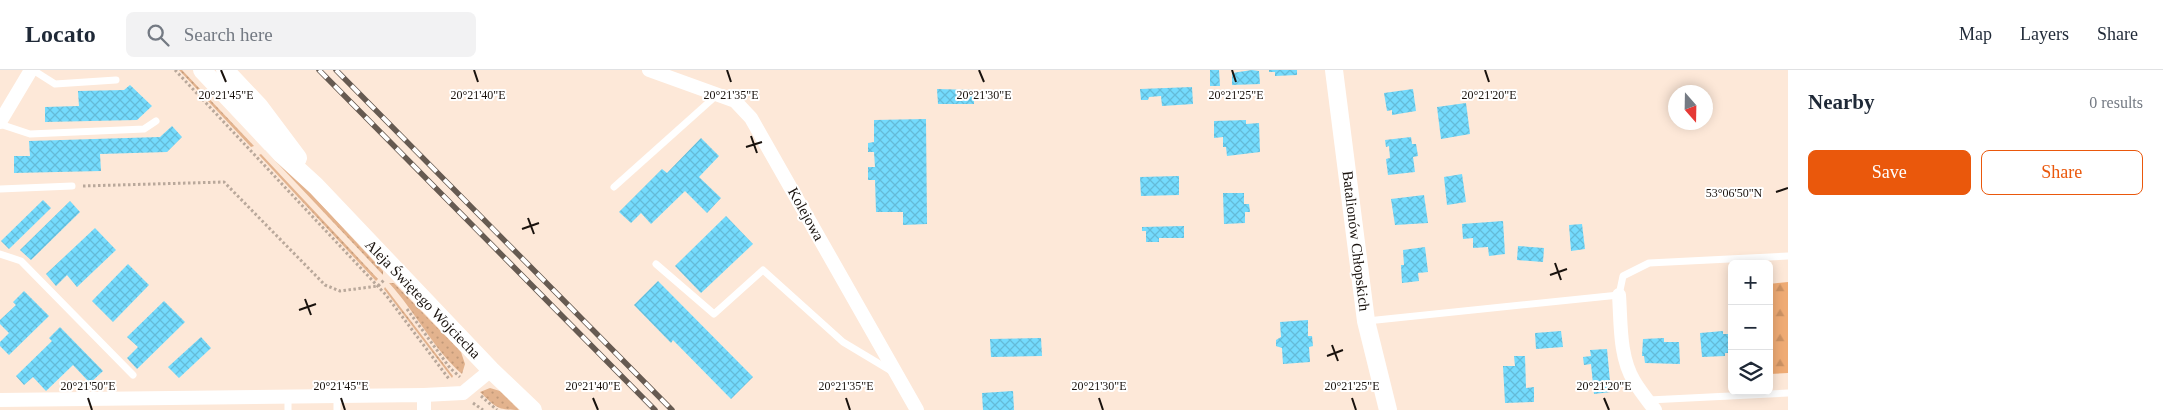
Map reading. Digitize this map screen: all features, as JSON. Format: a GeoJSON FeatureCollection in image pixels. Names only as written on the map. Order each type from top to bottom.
{"type":"FeatureCollection","features":[{"type":"Feature","properties":{"kind":"street"},"geometry":{"type":"LineString","coordinates":[[0,123],[32,70]]}},
{"type":"Feature","properties":{"kind":"street","name":"Aleja Świętego Wojciecha"},"geometry":{"type":"LineString","coordinates":[[202,70],[281,154],[316,186],[491,370],[533,410]]}},
{"type":"Feature","properties":{"kind":"street","name":"Aleja Świętego Wojciecha"},"geometry":{"type":"LineString","coordinates":[[225,70],[259,106],[292,149],[316,186]]}},
{"type":"Feature","properties":{"kind":"street","name":"Kolejowa"},"geometry":{"type":"LineString","coordinates":[[649,70],[735,101],[751,118],[918,410]]}},
{"type":"Feature","properties":{"kind":"street","name":"Batalionów Chłopskich"},"geometry":{"type":"LineString","coordinates":[[1334,70],[1366,321],[1377,374],[1388,410]]}},
{"type":"Feature","properties":{"kind":"street"},"geometry":{"type":"LineString","coordinates":[[1619,295],[1624,354],[1634,381],[1652,405]]}},
{"type":"Feature","properties":{"kind":"street"},"geometry":{"type":"LineString","coordinates":[[0,400],[463,393],[491,370]]}},
{"type":"Feature","properties":{"kind":"street"},"geometry":{"type":"LineString","coordinates":[[424,395],[424,410]]}},
{"type":"Feature","properties":{"kind":"lane"},"geometry":{"type":"LineString","coordinates":[[32,70],[55,84],[116,80]]}},
{"type":"Feature","properties":{"kind":"lane"},"geometry":{"type":"LineString","coordinates":[[614,187],[719,94]]}},
{"type":"Feature","properties":{"kind":"lane"},"geometry":{"type":"LineString","coordinates":[[0,123],[30,134],[144,129],[156,121]]}},
{"type":"Feature","properties":{"kind":"lane"},"geometry":{"type":"LineString","coordinates":[[0,189],[72,186]]}},
{"type":"Feature","properties":{"kind":"lane"},"geometry":{"type":"LineString","coordinates":[[0,254],[21,261],[133,375]]}},
{"type":"Feature","properties":{"kind":"lane"},"geometry":{"type":"LineString","coordinates":[[1366,321],[1619,295],[1623,276],[1649,264],[1788,256]]}},
{"type":"Feature","properties":{"kind":"lane"},"geometry":{"type":"LineString","coordinates":[[656,264],[714,314],[763,270],[844,342],[897,375]]}},
{"type":"Feature","properties":{"kind":"lane"},"geometry":{"type":"LineString","coordinates":[[1652,405],[1788,393]]}},
{"type":"Feature","properties":{"kind":"lane"},"geometry":{"type":"LineString","coordinates":[[288,396],[288,410]]}},
{"type":"Feature","properties":{"kind":"lane"},"geometry":{"type":"LineString","coordinates":[[337,396],[337,410]]}},
{"type":"Feature","properties":{"kind":"path"},"geometry":{"type":"LineString","coordinates":[[175,70],[378,286],[400,312],[444,374],[483,410]]}},
{"type":"Feature","properties":{"kind":"path"},"geometry":{"type":"LineString","coordinates":[[72,186],[224,182],[325,285],[340,291],[378,286],[394,270]]}},
{"type":"Feature","properties":{"kind":"shaded area"},"geometry":{"type":"Polygon","coordinates":[[[179,70],[182,70],[254,146],[251,147],[179,70]]]}},
{"type":"Feature","properties":{"kind":"shaded area"},"geometry":{"type":"Polygon","coordinates":[[[270,149],[383,271],[383,275],[265,150],[270,149]]]}},
{"type":"Feature","properties":{"kind":"shaded area"},"geometry":{"type":"Polygon","coordinates":[[[261,154],[378,279],[376,281],[259,155],[261,154]]]}},
{"type":"Feature","properties":{"kind":"shaded area"},"geometry":{"type":"Polygon","coordinates":[[[389,283],[394,283],[461,352],[465,364],[462,374],[433,342],[389,283]]]}},
{"type":"Feature","properties":{"kind":"shaded area"},"geometry":{"type":"Polygon","coordinates":[[[385,287],[453,376],[452,378],[384,289],[385,287]]]}},
{"type":"Feature","properties":{"kind":"shaded area"},"geometry":{"type":"Polygon","coordinates":[[[490,388],[500,391],[519,410],[505,409],[493,404],[480,392],[490,388]]]}},
{"type":"Feature","properties":{"kind":"green space"},"geometry":{"type":"Polygon","coordinates":[[[1788,282],[1788,373],[1773,374],[1773,284],[1788,282]]]}},
{"type":"Feature","properties":{"kind":"building"},"geometry":{"type":"Polygon","coordinates":[[[1210,70],[1219,70],[1220,86],[1210,86],[1210,70]]]}},
{"type":"Feature","properties":{"kind":"building"},"geometry":{"type":"Polygon","coordinates":[[[1252,70],[1259,71],[1260,84],[1232,85],[1232,73],[1252,70]]]}},
{"type":"Feature","properties":{"kind":"building"},"geometry":{"type":"Polygon","coordinates":[[[1269,70],[1297,70],[1297,75],[1275,76],[1275,72],[1269,72],[1269,70]]]}},
{"type":"Feature","properties":{"kind":"building"},"geometry":{"type":"Polygon","coordinates":[[[130,85],[152,106],[137,120],[45,122],[45,107],[79,106],[78,91],[124,90],[130,85]]]}},
{"type":"Feature","properties":{"kind":"building"},"geometry":{"type":"Polygon","coordinates":[[[1192,87],[1193,104],[1162,106],[1161,96],[1141,100],[1140,89],[1192,87]]]}},
{"type":"Feature","properties":{"kind":"building"},"geometry":{"type":"Polygon","coordinates":[[[937,89],[974,90],[974,104],[938,104],[937,89]]]}},
{"type":"Feature","properties":{"kind":"building"},"geometry":{"type":"Polygon","coordinates":[[[1413,89],[1416,111],[1392,115],[1392,110],[1387,111],[1384,93],[1413,89]]]}},
{"type":"Feature","properties":{"kind":"building"},"geometry":{"type":"Polygon","coordinates":[[[1466,103],[1470,134],[1441,139],[1437,107],[1466,103]]]}},
{"type":"Feature","properties":{"kind":"building"},"geometry":{"type":"Polygon","coordinates":[[[926,119],[927,224],[903,225],[903,212],[876,212],[875,180],[868,180],[868,167],[875,167],[874,152],[868,152],[868,143],[874,142],[874,120],[926,119]]]}},
{"type":"Feature","properties":{"kind":"building"},"geometry":{"type":"Polygon","coordinates":[[[1246,120],[1246,124],[1259,123],[1260,152],[1227,156],[1226,147],[1223,147],[1223,137],[1214,138],[1214,121],[1246,120]]]}},
{"type":"Feature","properties":{"kind":"building"},"geometry":{"type":"Polygon","coordinates":[[[172,126],[182,137],[167,152],[100,154],[101,171],[14,173],[14,156],[30,156],[29,141],[160,137],[172,126]]]}},
{"type":"Feature","properties":{"kind":"building"},"geometry":{"type":"Polygon","coordinates":[[[1411,137],[1412,144],[1416,144],[1418,156],[1413,157],[1415,172],[1388,175],[1386,159],[1390,158],[1389,146],[1386,147],[1385,140],[1411,137]]]}},
{"type":"Feature","properties":{"kind":"building"},"geometry":{"type":"Polygon","coordinates":[[[701,138],[719,156],[699,177],[721,198],[707,213],[685,191],[651,224],[641,213],[631,223],[619,212],[662,169],[667,173],[701,138]]]}},
{"type":"Feature","properties":{"kind":"building"},"geometry":{"type":"Polygon","coordinates":[[[1462,174],[1466,202],[1447,205],[1444,177],[1462,174]]]}},
{"type":"Feature","properties":{"kind":"building"},"geometry":{"type":"Polygon","coordinates":[[[1179,176],[1179,195],[1141,196],[1140,177],[1179,176]]]}},
{"type":"Feature","properties":{"kind":"building"},"geometry":{"type":"Polygon","coordinates":[[[1223,193],[1244,193],[1244,204],[1249,204],[1250,212],[1245,212],[1245,223],[1224,224],[1223,193]]]}},
{"type":"Feature","properties":{"kind":"building"},"geometry":{"type":"Polygon","coordinates":[[[1424,195],[1428,223],[1395,225],[1391,199],[1424,195]]]}},
{"type":"Feature","properties":{"kind":"building"},"geometry":{"type":"Polygon","coordinates":[[[43,200],[51,208],[9,249],[1,241],[43,200]]]}},
{"type":"Feature","properties":{"kind":"building"},"geometry":{"type":"Polygon","coordinates":[[[70,201],[80,212],[31,260],[20,250],[70,201]]]}},
{"type":"Feature","properties":{"kind":"building"},"geometry":{"type":"Polygon","coordinates":[[[726,216],[753,244],[701,293],[675,266],[726,216]]]}},
{"type":"Feature","properties":{"kind":"building"},"geometry":{"type":"Polygon","coordinates":[[[1503,221],[1505,254],[1489,256],[1488,247],[1473,248],[1473,238],[1463,239],[1462,224],[1503,221]]]}},
{"type":"Feature","properties":{"kind":"building"},"geometry":{"type":"Polygon","coordinates":[[[1582,224],[1585,249],[1571,251],[1569,225],[1582,224]]]}},
{"type":"Feature","properties":{"kind":"building"},"geometry":{"type":"Polygon","coordinates":[[[1184,226],[1184,238],[1159,238],[1159,242],[1146,242],[1146,231],[1142,231],[1142,227],[1184,226]]]}},
{"type":"Feature","properties":{"kind":"building"},"geometry":{"type":"Polygon","coordinates":[[[95,228],[116,250],[77,287],[67,275],[56,286],[46,274],[95,228]]]}},
{"type":"Feature","properties":{"kind":"building"},"geometry":{"type":"Polygon","coordinates":[[[1518,246],[1544,248],[1543,262],[1517,260],[1518,246]]]}},
{"type":"Feature","properties":{"kind":"building"},"geometry":{"type":"Polygon","coordinates":[[[1425,247],[1428,272],[1418,273],[1419,281],[1402,283],[1401,265],[1404,265],[1403,250],[1425,247]]]}},
{"type":"Feature","properties":{"kind":"building"},"geometry":{"type":"Polygon","coordinates":[[[128,264],[149,285],[113,322],[92,301],[128,264]]]}},
{"type":"Feature","properties":{"kind":"building"},"geometry":{"type":"Polygon","coordinates":[[[658,281],[753,377],[731,399],[673,340],[671,343],[634,305],[658,281]]]}},
{"type":"Feature","properties":{"kind":"building"},"geometry":{"type":"Polygon","coordinates":[[[24,291],[49,316],[9,355],[0,346],[0,342],[9,333],[0,324],[0,320],[16,305],[13,302],[24,291]]]}},
{"type":"Feature","properties":{"kind":"building"},"geometry":{"type":"Polygon","coordinates":[[[164,301],[185,322],[137,369],[127,358],[138,347],[127,337],[164,301]]]}},
{"type":"Feature","properties":{"kind":"building"},"geometry":{"type":"Polygon","coordinates":[[[1308,320],[1308,336],[1312,336],[1313,346],[1309,347],[1310,362],[1283,364],[1282,348],[1276,346],[1276,340],[1281,337],[1280,322],[1308,320]]]}},
{"type":"Feature","properties":{"kind":"building"},"geometry":{"type":"Polygon","coordinates":[[[60,327],[103,371],[90,383],[73,365],[46,391],[33,377],[24,385],[16,376],[52,341],[49,338],[60,327]]]}},
{"type":"Feature","properties":{"kind":"building"},"geometry":{"type":"Polygon","coordinates":[[[1561,331],[1563,347],[1536,349],[1535,333],[1561,331]]]}},
{"type":"Feature","properties":{"kind":"building"},"geometry":{"type":"Polygon","coordinates":[[[1723,331],[1723,334],[1728,334],[1728,353],[1725,353],[1725,356],[1702,357],[1700,333],[1723,331]]]}},
{"type":"Feature","properties":{"kind":"building"},"geometry":{"type":"Polygon","coordinates":[[[201,337],[211,348],[179,378],[168,367],[201,337]]]}},
{"type":"Feature","properties":{"kind":"building"},"geometry":{"type":"Polygon","coordinates":[[[1041,338],[1042,356],[991,357],[990,339],[1041,338]]]}},
{"type":"Feature","properties":{"kind":"building"},"geometry":{"type":"Polygon","coordinates":[[[1664,338],[1664,342],[1679,342],[1680,364],[1645,363],[1644,356],[1642,356],[1643,339],[1664,338]]]}},
{"type":"Feature","properties":{"kind":"building"},"geometry":{"type":"Polygon","coordinates":[[[1607,349],[1611,392],[1594,394],[1591,364],[1584,365],[1583,357],[1591,356],[1590,350],[1607,349]]]}},
{"type":"Feature","properties":{"kind":"building"},"geometry":{"type":"Polygon","coordinates":[[[1514,356],[1525,356],[1526,388],[1534,387],[1534,402],[1505,403],[1503,366],[1515,366],[1514,356]]]}},
{"type":"Feature","properties":{"kind":"building"},"geometry":{"type":"Polygon","coordinates":[[[1013,391],[1014,410],[983,410],[982,393],[1013,391]]]}},
{"type":"Feature","properties":{"kind":"railway"},"geometry":{"type":"LineString","coordinates":[[319,70],[655,410]]}},
{"type":"Feature","properties":{"kind":"railway"},"geometry":{"type":"LineString","coordinates":[[336,70],[672,410]]}}]}
